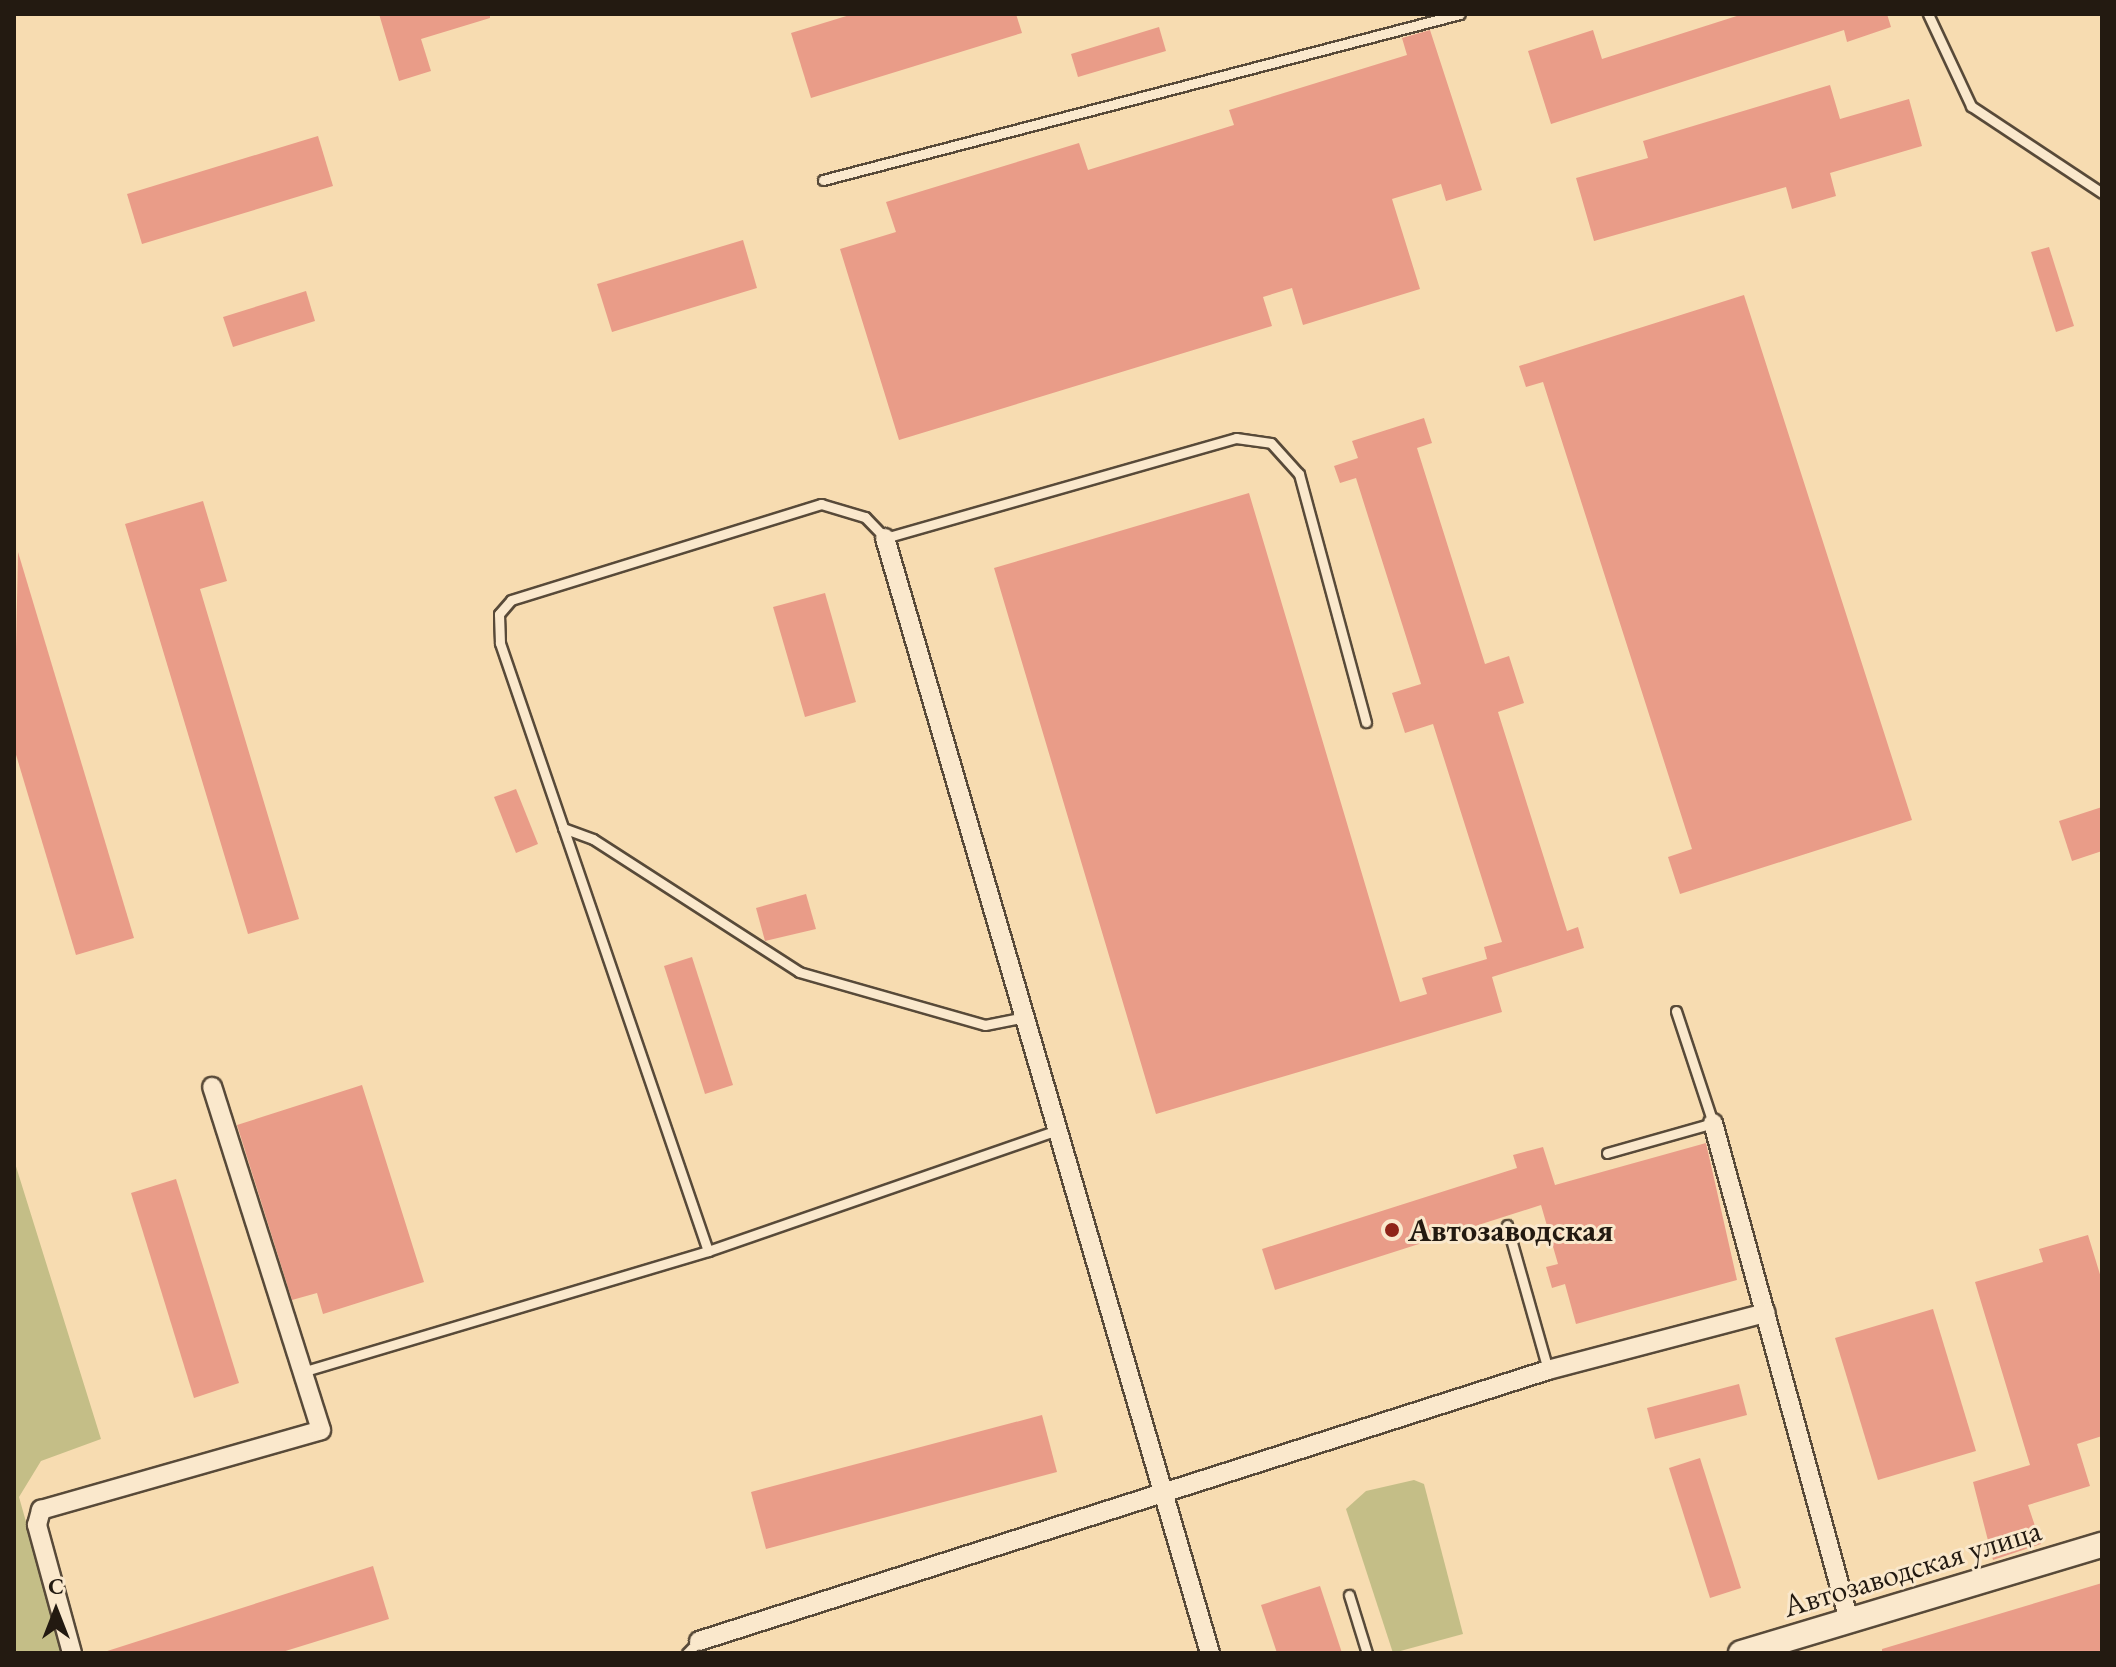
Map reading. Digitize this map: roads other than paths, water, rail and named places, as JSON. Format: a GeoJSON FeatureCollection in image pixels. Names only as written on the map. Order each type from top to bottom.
{"type":"FeatureCollection","features":[{"type":"Feature","properties":{"kind":"street"},"geometry":{"type":"LineString","coordinates":[[885,538],[1160,1491],[1210,1653]]}},
{"type":"Feature","properties":{"kind":"street"},"geometry":{"type":"LineString","coordinates":[[72,1653],[37,1525],[41,1510],[321,1430],[212,1087]]}},
{"type":"Feature","properties":{"kind":"street"},"geometry":{"type":"LineString","coordinates":[[1713,1123],[1849,1620]]}},
{"type":"Feature","properties":{"kind":"street"},"geometry":{"type":"LineString","coordinates":[[693,1647],[1160,1491],[1548,1370],[1766,1313]]}},
{"type":"Feature","properties":{"kind":"street","name":"Автозаводская улица"},"geometry":{"type":"LineString","coordinates":[[1741,1653],[2102,1545]]}},
{"type":"Feature","properties":{"kind":"lane"},"geometry":{"type":"LineString","coordinates":[[823,180],[1460,14]]}},
{"type":"Feature","properties":{"kind":"lane"},"geometry":{"type":"LineString","coordinates":[[1928,14],[1971,106],[2102,193]]}},
{"type":"Feature","properties":{"kind":"lane"},"geometry":{"type":"LineString","coordinates":[[708,1251],[500,643],[499,614],[511,600],[821,504],[865,517],[885,538],[1236,438],[1271,443],[1299,474],[1366,722]]}},
{"type":"Feature","properties":{"kind":"lane"},"geometry":{"type":"LineString","coordinates":[[563,828],[593,839],[799,972],[985,1025],[1025,1017]]}},
{"type":"Feature","properties":{"kind":"lane"},"geometry":{"type":"LineString","coordinates":[[1607,1153],[1713,1123],[1676,1011]]}},
{"type":"Feature","properties":{"kind":"lane"},"geometry":{"type":"LineString","coordinates":[[302,1372],[708,1251],[1057,1130]]}},
{"type":"Feature","properties":{"kind":"lane"},"geometry":{"type":"LineString","coordinates":[[1507,1225],[1548,1370]]}},
{"type":"Feature","properties":{"kind":"lane"},"geometry":{"type":"LineString","coordinates":[[1349,1595],[1367,1653]]}},
{"type":"Feature","properties":{"kind":"place","name":"Автозаводская"},"geometry":{"type":"Point","coordinates":[1392,1230]}}]}
